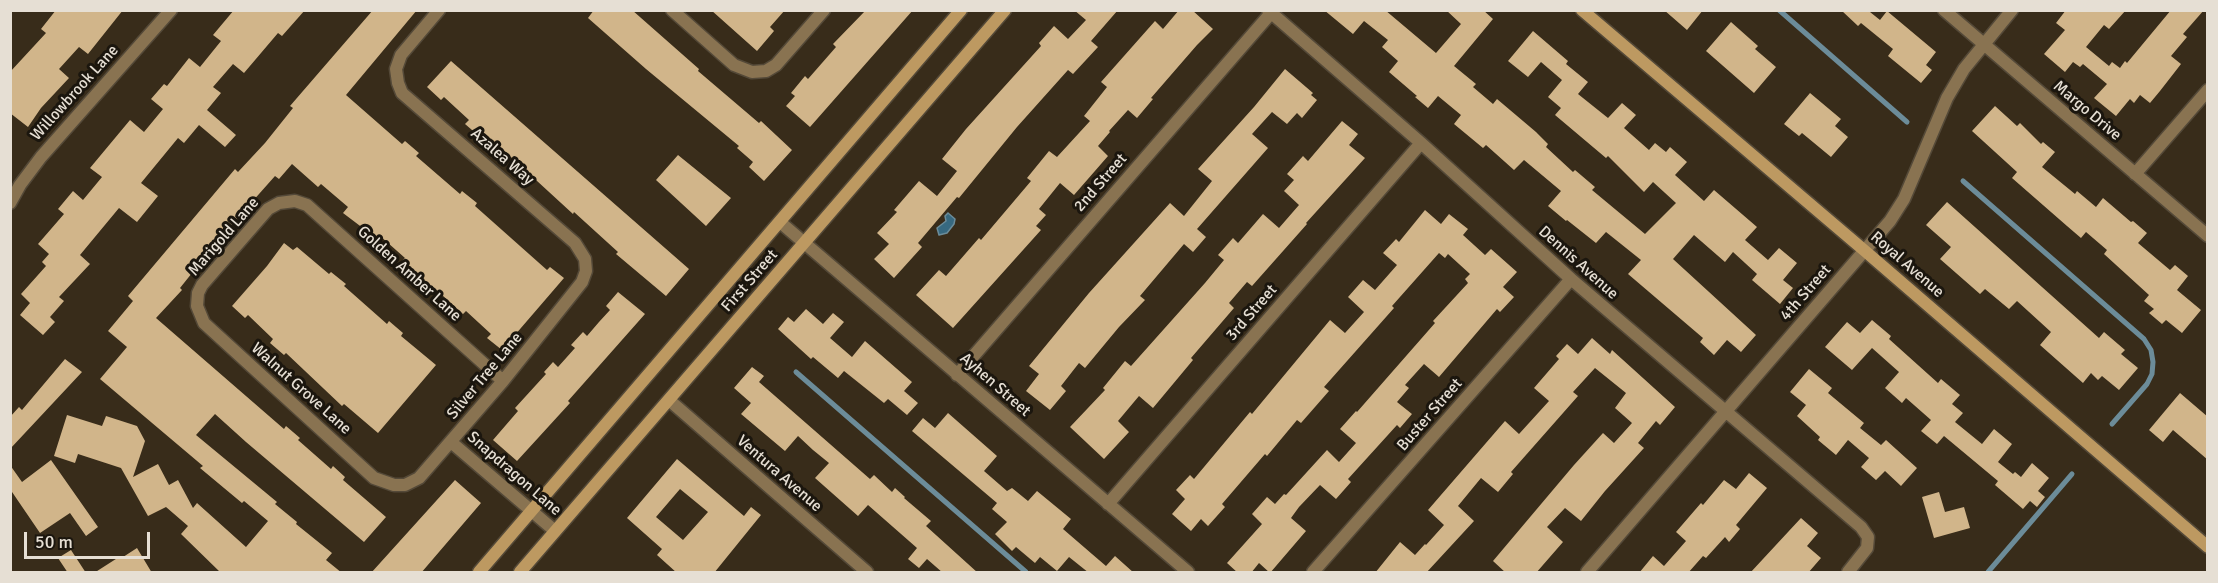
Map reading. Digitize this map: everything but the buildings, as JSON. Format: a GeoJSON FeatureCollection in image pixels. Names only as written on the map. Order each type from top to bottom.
{"type":"FeatureCollection","features":[{"type":"Feature","properties":{"kind":"main road","name":"First Street"},"geometry":{"type":"LineString","coordinates":[[479,573],[961,10]]}},
{"type":"Feature","properties":{"kind":"main road","name":"First Street"},"geometry":{"type":"LineString","coordinates":[[520,573],[1005,10]]}},
{"type":"Feature","properties":{"kind":"main road","name":"Royal Avenue"},"geometry":{"type":"LineString","coordinates":[[1582,10],[2208,547]]}},
{"type":"Feature","properties":{"kind":"street","name":"Willowbrook Lane"},"geometry":{"type":"LineString","coordinates":[[10,203],[20,184],[40,157],[171,10]]}},
{"type":"Feature","properties":{"kind":"street","name":"Azalea Way"},"geometry":{"type":"LineString","coordinates":[[439,10],[401,55],[396,69],[402,93],[575,243],[585,259],[586,271]]}},
{"type":"Feature","properties":{"kind":"street"},"geometry":{"type":"LineString","coordinates":[[672,10],[734,65],[752,72],[761,72],[776,65],[824,10]]}},
{"type":"Feature","properties":{"kind":"street","name":"Margo Drive"},"geometry":{"type":"LineString","coordinates":[[1944,10],[2208,236]]}},
{"type":"Feature","properties":{"kind":"street","name":"4th Street"},"geometry":{"type":"LineString","coordinates":[[1587,573],[1890,221],[1904,199],[1947,98],[1964,69],[2012,10]]}},
{"type":"Feature","properties":{"kind":"street","name":"Dennis Avenue"},"geometry":{"type":"LineString","coordinates":[[1269,12],[1421,143],[1571,279],[1853,520],[1868,537],[1867,548],[1848,573]]}},
{"type":"Feature","properties":{"kind":"street","name":"2nd Street"},"geometry":{"type":"LineString","coordinates":[[957,375],[1269,12]]}},
{"type":"Feature","properties":{"kind":"street"},"geometry":{"type":"LineString","coordinates":[[2135,174],[2208,90]]}},
{"type":"Feature","properties":{"kind":"street","name":"3rd Street"},"geometry":{"type":"LineString","coordinates":[[1108,504],[1421,143]]}},
{"type":"Feature","properties":{"kind":"street","name":"Marigold Lane"},"geometry":{"type":"LineString","coordinates":[[197,306],[198,293],[202,285],[268,209],[288,201]]}},
{"type":"Feature","properties":{"kind":"street","name":"Golden Amber Lane"},"geometry":{"type":"LineString","coordinates":[[288,201],[307,205],[503,381]]}},
{"type":"Feature","properties":{"kind":"street","name":"Ayhen Street"},"geometry":{"type":"LineString","coordinates":[[780,222],[1188,573]]}},
{"type":"Feature","properties":{"kind":"street","name":"Silver Tree Lane"},"geometry":{"type":"LineString","coordinates":[[394,485],[405,485],[419,478],[503,381],[578,289],[586,271]]}},
{"type":"Feature","properties":{"kind":"street","name":"Buster Street"},"geometry":{"type":"LineString","coordinates":[[1313,573],[1571,279]]}},
{"type":"Feature","properties":{"kind":"street","name":"Walnut Grove Lane"},"geometry":{"type":"LineString","coordinates":[[197,306],[204,323],[221,339],[374,478],[394,485]]}},
{"type":"Feature","properties":{"kind":"street","name":"Ventura Avenue"},"geometry":{"type":"LineString","coordinates":[[669,400],[867,573]]}},
{"type":"Feature","properties":{"kind":"street","name":"Snapdragon Lane"},"geometry":{"type":"LineString","coordinates":[[451,442],[555,531]]}},
{"type":"Feature","properties":{"kind":"water"},"geometry":{"type":"Polygon","coordinates":[[[948,213],[955,219],[954,224],[947,233],[939,235],[937,228],[946,221],[945,216],[948,213]]]}},
{"type":"Feature","properties":{"kind":"waterway"},"geometry":{"type":"LineString","coordinates":[[1779,10],[1907,122]]}},
{"type":"Feature","properties":{"kind":"waterway"},"geometry":{"type":"LineString","coordinates":[[1963,181],[2144,339],[2151,350],[2152,374],[2147,384],[2112,424]]}},
{"type":"Feature","properties":{"kind":"waterway"},"geometry":{"type":"LineString","coordinates":[[796,372],[1026,572]]}},
{"type":"Feature","properties":{"kind":"waterway"},"geometry":{"type":"LineString","coordinates":[[1988,572],[2072,474]]}}]}
